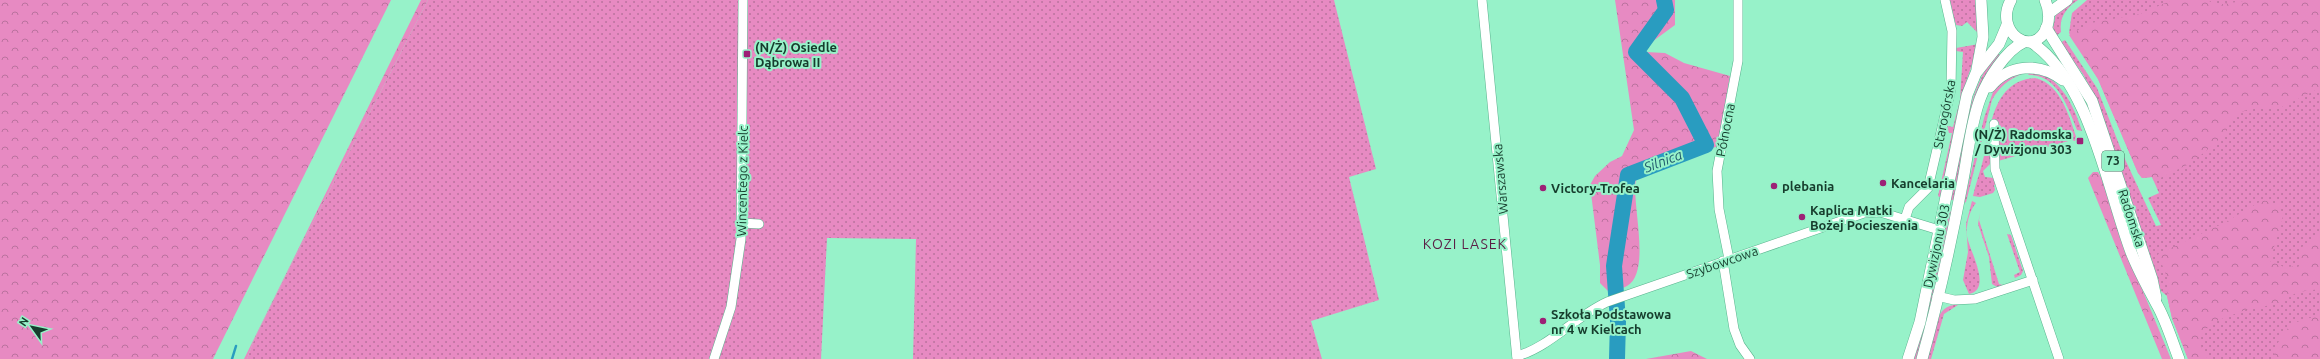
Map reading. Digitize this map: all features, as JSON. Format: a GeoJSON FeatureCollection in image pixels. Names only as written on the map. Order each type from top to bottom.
{"type":"FeatureCollection","features":[{"type":"Feature","properties":{"kind":"main road"},"geometry":{"type":"LineString","coordinates":[[1976,73],[1983,37],[1981,0]]}},
{"type":"Feature","properties":{"kind":"main road"},"geometry":{"type":"LineString","coordinates":[[2045,0],[2049,13],[2046,28]]}},
{"type":"Feature","properties":{"kind":"main road"},"geometry":{"type":"LineString","coordinates":[[2049,13],[2067,0]]}},
{"type":"Feature","properties":{"kind":"main road","name":"Dywizjonu 303"},"geometry":{"type":"LineString","coordinates":[[1908,359],[1920,322],[1966,100],[1976,73],[1999,44],[2007,25],[2006,15],[2008,2]]}},
{"type":"Feature","properties":{"kind":"main road","name":"73"},"geometry":{"type":"LineString","coordinates":[[2007,25],[2015,36],[2028,42]]}},
{"type":"Feature","properties":{"kind":"main road","name":"Dywizjonu 303"},"geometry":{"type":"LineString","coordinates":[[1922,359],[1980,100],[1997,69],[2016,46],[2042,36],[2046,28]]}},
{"type":"Feature","properties":{"kind":"main road","name":"Radomska"},"geometry":{"type":"LineString","coordinates":[[2046,28],[2092,101],[2152,279],[2157,304]]}},
{"type":"Feature","properties":{"kind":"main road","name":"Radomska"},"geometry":{"type":"LineString","coordinates":[[2028,42],[2052,61],[2070,85],[2094,141],[2136,264],[2144,283],[2157,304],[2179,359]]}},
{"type":"Feature","properties":{"kind":"main road"},"geometry":{"type":"LineString","coordinates":[[1980,100],[2002,76],[2021,68],[2032,67],[2050,72],[2070,85]]}},
{"type":"Feature","properties":{"kind":"street","name":"Wincentego z Kielc"},"geometry":{"type":"LineString","coordinates":[[714,359],[732,301],[739,259],[742,224],[743,0]]}},
{"type":"Feature","properties":{"kind":"street","name":"Warszawska"},"geometry":{"type":"LineString","coordinates":[[1482,0],[1517,358]]}},
{"type":"Feature","properties":{"kind":"street","name":"Północna"},"geometry":{"type":"LineString","coordinates":[[1738,0],[1738,61],[1717,171],[1719,209],[1734,329],[1740,345],[1750,359]]}},
{"type":"Feature","properties":{"kind":"street","name":"Starogórska"},"geometry":{"type":"LineString","coordinates":[[1905,219],[1909,207],[1928,188],[1951,89],[1952,31],[1945,0]]}},
{"type":"Feature","properties":{"kind":"street"},"geometry":{"type":"LineString","coordinates":[[1994,124],[1995,169],[2059,359]]}},
{"type":"Feature","properties":{"kind":"street","name":"Szybowcowa"},"geometry":{"type":"LineString","coordinates":[[1517,358],[1529,353],[1578,318],[1607,302],[1864,213],[1880,212],[1939,230]]}},
{"type":"Feature","properties":{"kind":"street"},"geometry":{"type":"LineString","coordinates":[[742,224],[759,224]]}},
{"type":"Feature","properties":{"kind":"street"},"geometry":{"type":"LineString","coordinates":[[1937,296],[1954,300],[1970,299],[2033,280]]}},
{"type":"Feature","properties":{"kind":"green space"},"geometry":{"type":"Polygon","coordinates":[[[0,0],[391,0],[213,359],[0,359],[0,0]]]}},
{"type":"Feature","properties":{"kind":"green space"},"geometry":{"type":"Polygon","coordinates":[[[421,0],[428,0],[289,269],[254,340],[247,359],[244,359],[421,0]]]}},
{"type":"Feature","properties":{"kind":"green space"},"geometry":{"type":"Polygon","coordinates":[[[428,0],[1334,0],[1376,169],[1349,177],[1379,300],[1311,321],[1322,359],[913,359],[916,239],[827,238],[821,359],[247,359],[254,340],[289,269],[428,0]]]}},
{"type":"Feature","properties":{"kind":"green space"},"geometry":{"type":"Polygon","coordinates":[[[1615,0],[1675,0],[1675,25],[1645,47],[1646,52],[1665,53],[1684,63],[1730,76],[1718,146],[1642,174],[1636,179],[1635,190],[1640,252],[1638,267],[1634,278],[1627,286],[1609,292],[1600,283],[1600,265],[1590,185],[1595,176],[1610,162],[1622,156],[1634,130],[1615,0]]]}},
{"type":"Feature","properties":{"kind":"green space"},"geometry":{"type":"Polygon","coordinates":[[[1949,0],[1978,0],[1979,34],[1967,22],[1962,26],[1956,25],[1949,0]]]}},
{"type":"Feature","properties":{"kind":"green space"},"geometry":{"type":"Polygon","coordinates":[[[2074,0],[2078,0],[2064,13],[2061,22],[2061,32],[2056,36],[2053,28],[2056,13],[2074,0]]]}},
{"type":"Feature","properties":{"kind":"green space"},"geometry":{"type":"Polygon","coordinates":[[[2087,0],[2320,0],[2320,359],[2188,359],[2172,318],[2167,296],[2161,291],[2095,97],[2083,74],[2060,43],[2065,40],[2097,88],[2124,157],[2156,226],[2161,225],[2148,198],[2159,193],[2152,177],[2142,178],[2138,173],[2098,79],[2069,33],[2072,13],[2087,0]]]}},
{"type":"Feature","properties":{"kind":"green space"},"geometry":{"type":"Polygon","coordinates":[[[2172,0],[2207,0],[2217,5],[2250,0],[2320,0],[2320,88],[2280,108],[2252,108],[2236,114],[2223,136],[2205,152],[2187,165],[2154,181],[2152,177],[2142,178],[2138,173],[2098,79],[2069,35],[2091,23],[2140,14],[2172,0]]]}},
{"type":"Feature","properties":{"kind":"green space"},"geometry":{"type":"Polygon","coordinates":[[[1979,44],[1967,79],[1941,198],[1938,196],[1952,133],[1949,133],[1947,126],[1953,127],[1960,100],[1963,52],[1956,51],[1956,48],[1979,44]]]}},
{"type":"Feature","properties":{"kind":"green space"},"geometry":{"type":"Polygon","coordinates":[[[1996,52],[2001,56],[1994,65],[1955,201],[1950,199],[1961,142],[1971,104],[1986,69],[1996,52]]]}},
{"type":"Feature","properties":{"kind":"green space"},"geometry":{"type":"Polygon","coordinates":[[[2022,71],[2022,74],[2013,78],[2001,87],[1992,100],[1966,202],[1964,203],[1984,118],[1993,92],[2004,79],[2022,71]]]}},
{"type":"Feature","properties":{"kind":"green space"},"geometry":{"type":"Polygon","coordinates":[[[2032,71],[2042,74],[2058,86],[2070,102],[2082,131],[2077,130],[2065,102],[2054,86],[2047,80],[2038,76],[2028,75],[2032,71]]]}},
{"type":"Feature","properties":{"kind":"green space"},"geometry":{"type":"Polygon","coordinates":[[[2035,78],[2052,87],[2058,95],[2064,104],[2078,142],[2072,140],[1998,161],[1998,138],[2002,137],[2001,126],[1997,124],[1990,164],[1983,171],[1985,177],[1994,178],[1997,184],[1994,185],[1995,190],[1993,193],[1980,197],[1973,196],[1983,161],[1992,118],[1997,106],[2011,87],[2021,81],[2035,78]]]}},
{"type":"Feature","properties":{"kind":"green space"},"geometry":{"type":"Polygon","coordinates":[[[2093,172],[2098,172],[2102,179],[2126,250],[2171,359],[2162,359],[2088,178],[2093,172]]]}},
{"type":"Feature","properties":{"kind":"green space"},"geometry":{"type":"Polygon","coordinates":[[[2263,200],[2279,205],[2283,216],[2270,261],[2284,267],[2300,266],[2301,248],[2320,231],[2320,289],[2298,292],[2276,304],[2245,310],[2211,323],[2199,340],[2203,352],[2208,359],[2188,359],[2172,318],[2167,296],[2169,283],[2158,254],[2224,223],[2263,200]]]}},
{"type":"Feature","properties":{"kind":"green space"},"geometry":{"type":"Polygon","coordinates":[[[1972,201],[1976,203],[1968,218],[1967,236],[1978,268],[1979,285],[1976,291],[1969,294],[1963,280],[1968,252],[1966,224],[1972,201]]]}},
{"type":"Feature","properties":{"kind":"green space"},"geometry":{"type":"Polygon","coordinates":[[[1949,209],[1953,210],[1918,359],[1913,359],[1949,209]]]}},
{"type":"Feature","properties":{"kind":"green space"},"geometry":{"type":"Polygon","coordinates":[[[1980,213],[1979,220],[1999,284],[2003,285],[1997,287],[1992,284],[1989,257],[1978,224],[1980,213]]]}},
{"type":"Feature","properties":{"kind":"green space"},"geometry":{"type":"Polygon","coordinates":[[[2007,234],[2011,235],[2023,271],[2021,275],[2015,278],[2014,275],[2020,272],[2007,234]]]}},
{"type":"Feature","properties":{"kind":"green space"},"geometry":{"type":"Polygon","coordinates":[[[1958,305],[1944,314],[1931,359],[1927,359],[1934,327],[1938,319],[1947,307],[1958,305]]]}},
{"type":"Feature","properties":{"kind":"green space"},"geometry":{"type":"Polygon","coordinates":[[[2320,316],[2320,359],[2274,359],[2275,348],[2291,326],[2300,321],[2320,316]]]}},
{"type":"Feature","properties":{"kind":"green space"},"geometry":{"type":"Polygon","coordinates":[[[1691,351],[1707,359],[1646,359],[1691,351]]]}},
{"type":"Feature","properties":{"kind":"waterway","name":"Silnica"},"geometry":{"type":"LineString","coordinates":[[1617,359],[1618,321],[1614,266],[1628,175],[1706,145],[1682,98],[1636,52],[1666,10],[1664,0]]}},
{"type":"Feature","properties":{"kind":"waterway"},"geometry":{"type":"LineString","coordinates":[[232,359],[236,346]]}},
{"type":"Feature","properties":{"kind":"place","name":"(N/Ż) Osiedle Dąbrowa II"},"geometry":{"type":"Point","coordinates":[747,54]}},
{"type":"Feature","properties":{"kind":"place","name":"(N/Ż) Radomska / Dywizjonu 303"},"geometry":{"type":"Point","coordinates":[2080,141]}},
{"type":"Feature","properties":{"kind":"place","name":"Kancelaria"},"geometry":{"type":"Point","coordinates":[1883,183]}},
{"type":"Feature","properties":{"kind":"place","name":"plebania"},"geometry":{"type":"Point","coordinates":[1774,186]}},
{"type":"Feature","properties":{"kind":"place","name":"Victory-Trofea"},"geometry":{"type":"Point","coordinates":[1543,188]}},
{"type":"Feature","properties":{"kind":"place","name":"Kaplica Matki Bożej Pocieszenia"},"geometry":{"type":"Point","coordinates":[1802,217]}},
{"type":"Feature","properties":{"kind":"place","name":"Szkoła Podstawowa nr 4 w Kielcach"},"geometry":{"type":"Point","coordinates":[1543,321]}},
{"type":"Feature","properties":{"kind":"district","name":"KOZI LASEK"},"geometry":{"type":"Point","coordinates":[1465,244]}}]}
